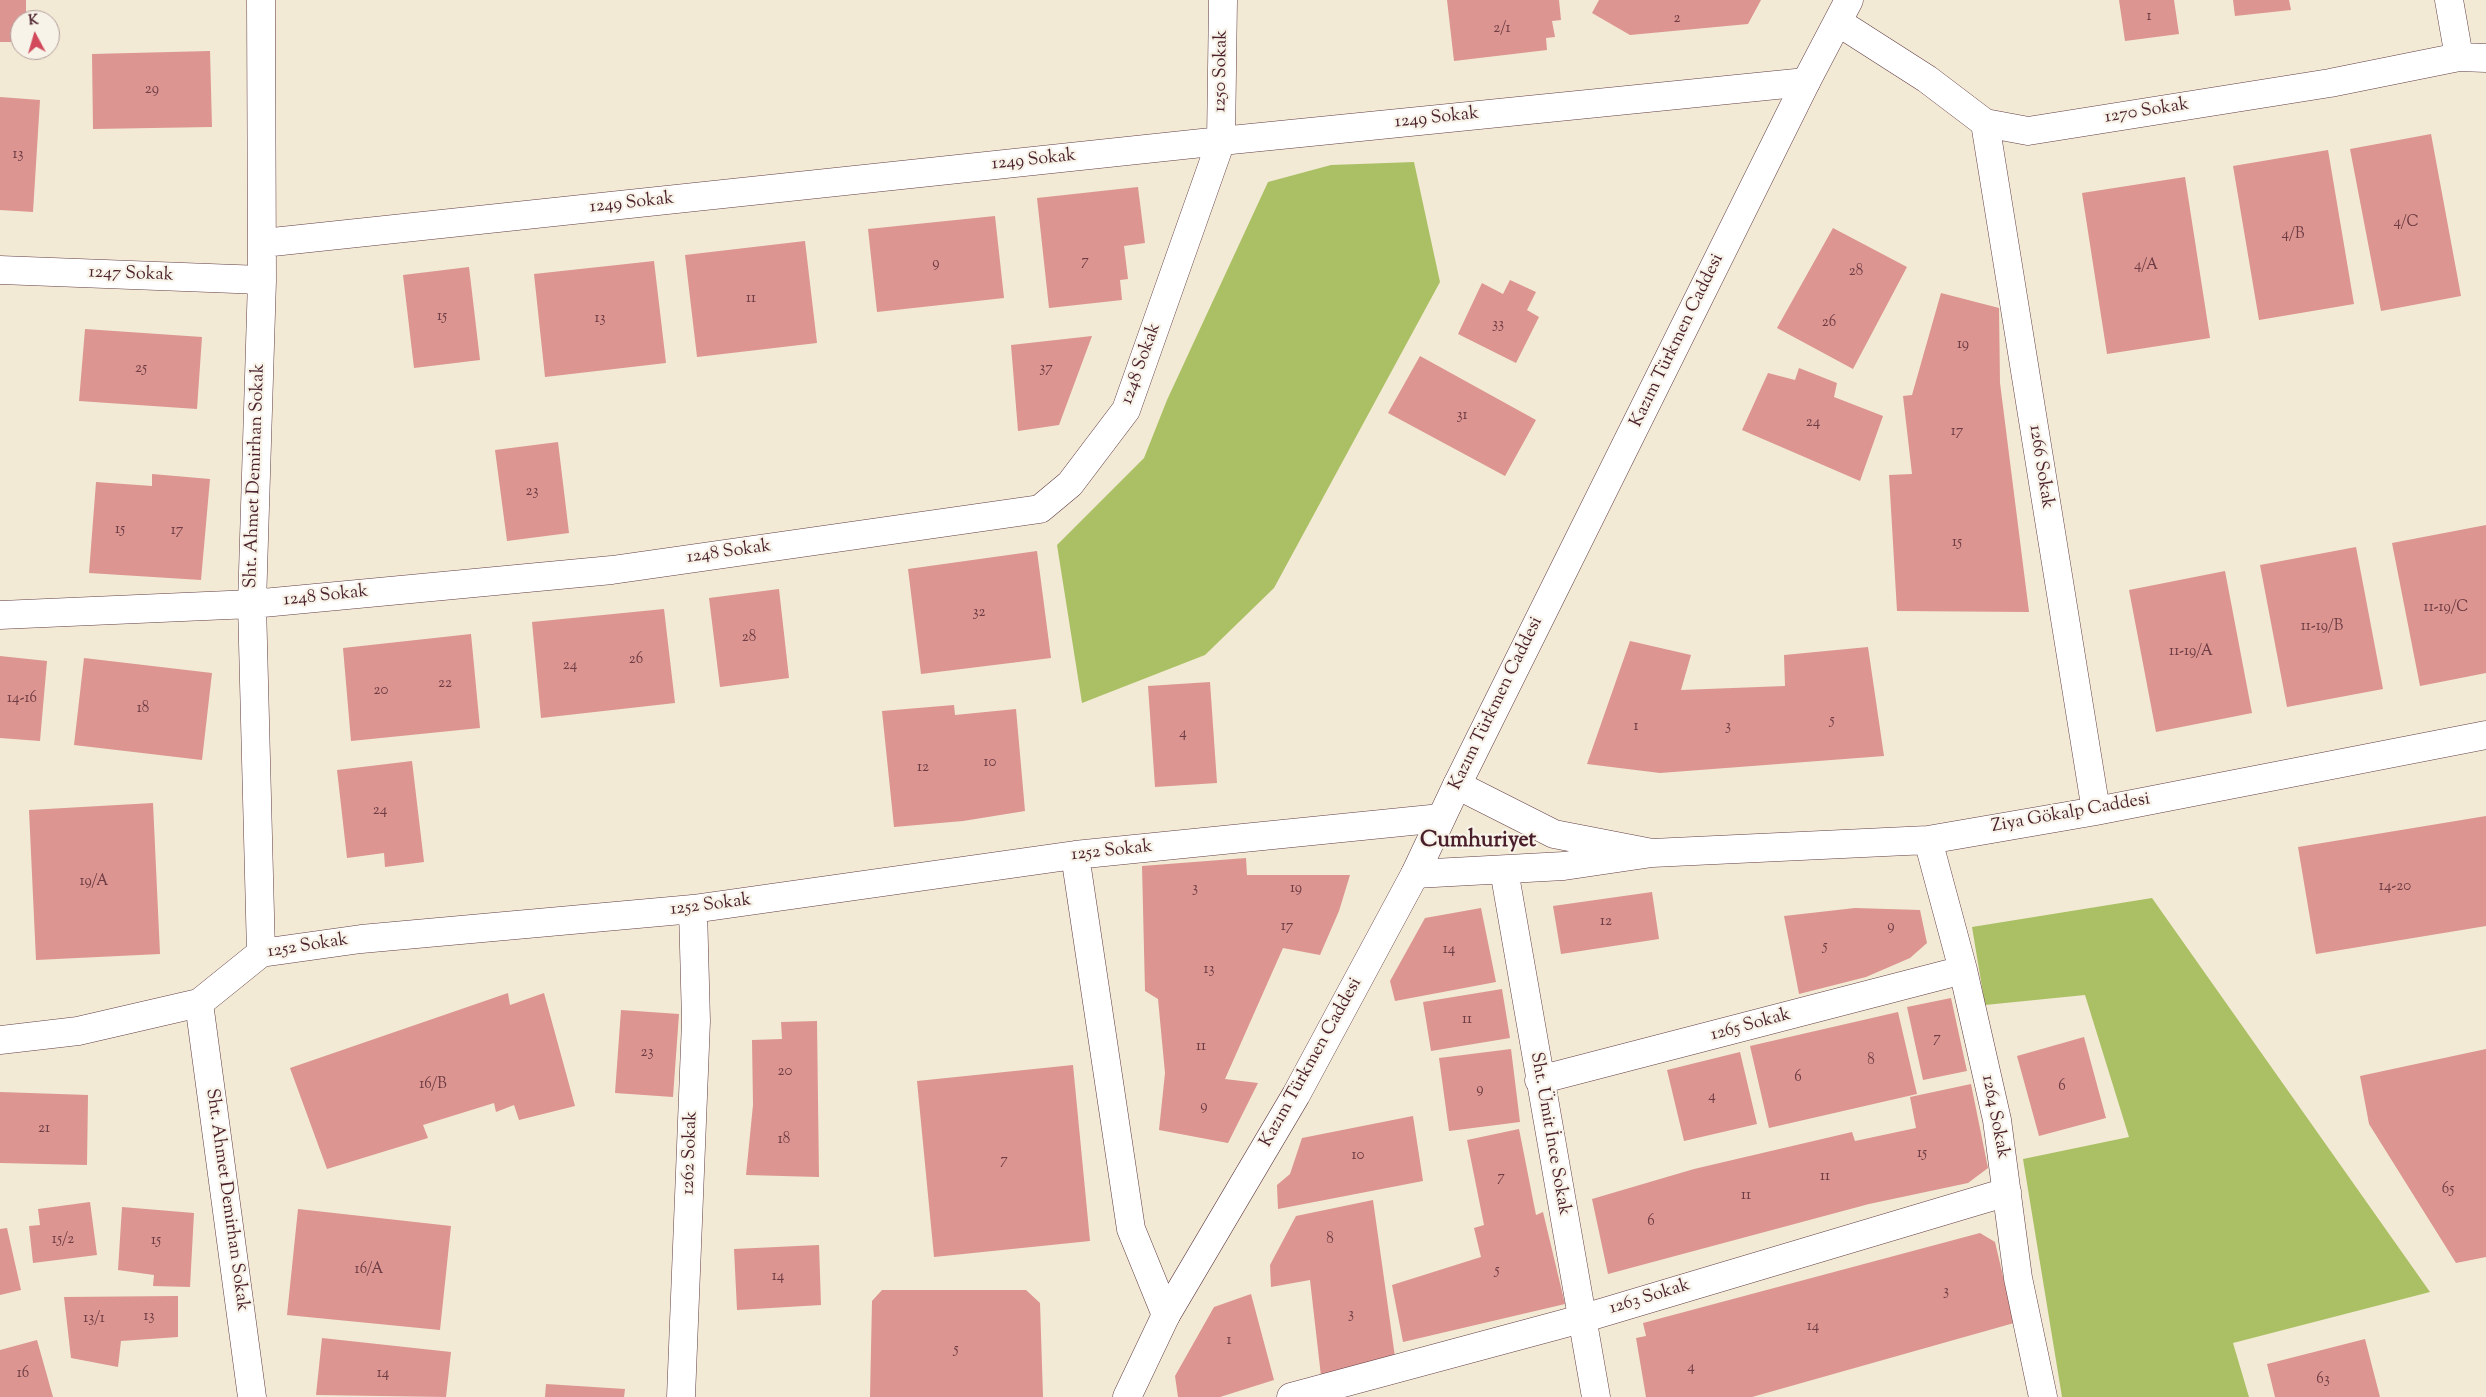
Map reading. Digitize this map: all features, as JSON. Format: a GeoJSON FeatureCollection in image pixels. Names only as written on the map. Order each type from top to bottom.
{"type":"FeatureCollection","features":[{"type":"Feature","properties":{"kind":"street","name":"Sht. Ahmet Demirhan Sokak"},"geometry":{"type":"LineString","coordinates":[[261,0],[262,280],[252,604],[261,953]]}},
{"type":"Feature","properties":{"kind":"street","name":"1250 Sokak"},"geometry":{"type":"LineString","coordinates":[[1221,141],[1223,0]]}},
{"type":"Feature","properties":{"kind":"street"},"geometry":{"type":"LineString","coordinates":[[2449,0],[2459,57]]}},
{"type":"Feature","properties":{"kind":"street","name":"1270 Sokak"},"geometry":{"type":"LineString","coordinates":[[1844,11],[1927,79],[1985,123],[2028,131],[2330,82],[2459,57],[2486,58]]}},
{"type":"Feature","properties":{"kind":"street","name":"Kazım Türkmen Caddesi"},"geometry":{"type":"LineString","coordinates":[[1127,1397],[1166,1315],[1296,1095],[1416,874],[1440,818],[1806,82],[1844,11]]}},
{"type":"Feature","properties":{"kind":"street","name":"1249 Sokak"},"geometry":{"type":"LineString","coordinates":[[262,243],[1221,141],[1806,82]]}},
{"type":"Feature","properties":{"kind":"street","name":"1266 Sokak"},"geometry":{"type":"LineString","coordinates":[[1985,123],[2096,810]]}},
{"type":"Feature","properties":{"kind":"street","name":"1248 Sokak"},"geometry":{"type":"LineString","coordinates":[[0,615],[252,604],[612,570],[1040,509],[1070,484],[1126,410],[1221,141]]}},
{"type":"Feature","properties":{"kind":"street","name":"1247 Sokak"},"geometry":{"type":"LineString","coordinates":[[0,270],[262,280]]}},
{"type":"Feature","properties":{"kind":"street","name":"Ziya Gökalp Caddesi"},"geometry":{"type":"LineString","coordinates":[[1652,853],[1928,840],[2096,810],[2486,735]]}},
{"type":"Feature","properties":{"kind":"street"},"geometry":{"type":"LineString","coordinates":[[1457,785],[1554,834],[1652,853]]}},
{"type":"Feature","properties":{"kind":"street","name":"1252 Sokak"},"geometry":{"type":"LineString","coordinates":[[0,1040],[78,1031],[199,1003],[261,953],[361,939],[693,909],[1076,855],[1440,818]]}},
{"type":"Feature","properties":{"kind":"street","name":"1264 Sokak"},"geometry":{"type":"LineString","coordinates":[[1928,840],[1963,970],[1997,1120],[2018,1278],[2043,1397]]}},
{"type":"Feature","properties":{"kind":"street"},"geometry":{"type":"LineString","coordinates":[[1416,874],[1564,866],[1652,853]]}},
{"type":"Feature","properties":{"kind":"street"},"geometry":{"type":"LineString","coordinates":[[1076,855],[1131,1229],[1166,1315]]}},
{"type":"Feature","properties":{"kind":"street","name":"Sht. Ümit İnce Sokak"},"geometry":{"type":"LineString","coordinates":[[1504,870],[1596,1397]]}},
{"type":"Feature","properties":{"kind":"street","name":"1262 Sokak"},"geometry":{"type":"LineString","coordinates":[[681,1397],[696,1021],[693,909]]}},
{"type":"Feature","properties":{"kind":"street","name":"1265 Sokak"},"geometry":{"type":"LineString","coordinates":[[1540,1080],[1963,970]]}},
{"type":"Feature","properties":{"kind":"street","name":"Sht. Ahmet Demirhan Sokak"},"geometry":{"type":"LineString","coordinates":[[199,1003],[252,1397]]}},
{"type":"Feature","properties":{"kind":"street","name":"1263 Sokak"},"geometry":{"type":"LineString","coordinates":[[1292,1397],[1581,1319],[2007,1192]]}},
{"type":"Feature","properties":{"kind":"green space"},"geometry":{"type":"Polygon","coordinates":[[[1414,162],[1440,282],[1274,588],[1205,655],[1082,703],[1057,545],[1144,458],[1167,400],[1268,182],[1331,165],[1414,162]]]}},
{"type":"Feature","properties":{"kind":"green space"},"geometry":{"type":"Polygon","coordinates":[[[2152,898],[2430,1292],[2233,1343],[2249,1397],[2062,1397],[2023,1159],[2129,1137],[2085,995],[1985,1005],[1972,927],[2152,898]]]}},
{"type":"Feature","properties":{"kind":"building"},"geometry":{"type":"Polygon","coordinates":[[[0,0],[26,0],[26,10],[10,10],[10,42],[0,42],[0,0]]]}},
{"type":"Feature","properties":{"kind":"building"},"geometry":{"type":"Polygon","coordinates":[[[1447,0],[1559,0],[1561,20],[1552,21],[1555,37],[1546,38],[1547,50],[1454,61],[1447,0]]]}},
{"type":"Feature","properties":{"kind":"building"},"geometry":{"type":"Polygon","coordinates":[[[1599,0],[1761,0],[1748,24],[1630,35],[1592,13],[1599,0]]]}},
{"type":"Feature","properties":{"kind":"building"},"geometry":{"type":"Polygon","coordinates":[[[2119,0],[2174,0],[2179,34],[2125,41],[2119,0]]]}},
{"type":"Feature","properties":{"kind":"building"},"geometry":{"type":"Polygon","coordinates":[[[2233,0],[2289,0],[2291,10],[2235,16],[2233,0]]]}},
{"type":"Feature","properties":{"kind":"building"},"geometry":{"type":"Polygon","coordinates":[[[210,51],[212,127],[93,129],[92,54],[210,51]]]}},
{"type":"Feature","properties":{"kind":"building"},"geometry":{"type":"Polygon","coordinates":[[[0,97],[40,100],[33,212],[0,210],[0,97]]]}},
{"type":"Feature","properties":{"kind":"building"},"geometry":{"type":"Polygon","coordinates":[[[2431,134],[2461,296],[2381,311],[2350,149],[2431,134]]]}},
{"type":"Feature","properties":{"kind":"building"},"geometry":{"type":"Polygon","coordinates":[[[2328,150],[2354,304],[2259,320],[2233,166],[2328,150]]]}},
{"type":"Feature","properties":{"kind":"building"},"geometry":{"type":"Polygon","coordinates":[[[2185,177],[2210,338],[2107,354],[2082,193],[2185,177]]]}},
{"type":"Feature","properties":{"kind":"building"},"geometry":{"type":"Polygon","coordinates":[[[1138,187],[1145,243],[1124,246],[1128,279],[1120,280],[1122,300],[1049,308],[1037,198],[1138,187]]]}},
{"type":"Feature","properties":{"kind":"building"},"geometry":{"type":"Polygon","coordinates":[[[995,216],[1004,298],[877,312],[868,229],[995,216]]]}},
{"type":"Feature","properties":{"kind":"building"},"geometry":{"type":"Polygon","coordinates":[[[1833,228],[1907,267],[1853,369],[1777,328],[1833,228]]]}},
{"type":"Feature","properties":{"kind":"building"},"geometry":{"type":"Polygon","coordinates":[[[805,241],[817,343],[697,357],[685,255],[805,241]]]}},
{"type":"Feature","properties":{"kind":"building"},"geometry":{"type":"Polygon","coordinates":[[[654,261],[666,363],[545,377],[534,274],[654,261]]]}},
{"type":"Feature","properties":{"kind":"building"},"geometry":{"type":"Polygon","coordinates":[[[469,267],[480,360],[414,368],[403,275],[469,267]]]}},
{"type":"Feature","properties":{"kind":"building"},"geometry":{"type":"Polygon","coordinates":[[[1510,280],[1536,292],[1527,310],[1539,317],[1516,363],[1458,334],[1482,283],[1503,294],[1510,280]]]}},
{"type":"Feature","properties":{"kind":"building"},"geometry":{"type":"Polygon","coordinates":[[[1941,293],[1999,308],[2000,383],[2029,612],[1897,611],[1889,475],[1912,474],[1903,396],[1912,395],[1941,293]]]}},
{"type":"Feature","properties":{"kind":"building"},"geometry":{"type":"Polygon","coordinates":[[[85,329],[202,337],[197,409],[79,401],[85,329]]]}},
{"type":"Feature","properties":{"kind":"building"},"geometry":{"type":"Polygon","coordinates":[[[1092,336],[1059,425],[1018,431],[1011,345],[1092,336]]]}},
{"type":"Feature","properties":{"kind":"building"},"geometry":{"type":"Polygon","coordinates":[[[1420,356],[1536,420],[1505,476],[1388,413],[1420,356]]]}},
{"type":"Feature","properties":{"kind":"building"},"geometry":{"type":"Polygon","coordinates":[[[1799,368],[1837,383],[1834,397],[1883,416],[1860,481],[1742,430],[1768,373],[1795,380],[1799,368]]]}},
{"type":"Feature","properties":{"kind":"building"},"geometry":{"type":"Polygon","coordinates":[[[558,442],[569,533],[507,541],[495,450],[558,442]]]}},
{"type":"Feature","properties":{"kind":"building"},"geometry":{"type":"Polygon","coordinates":[[[152,474],[210,479],[201,580],[89,573],[96,482],[152,486],[152,474]]]}},
{"type":"Feature","properties":{"kind":"building"},"geometry":{"type":"Polygon","coordinates":[[[2486,525],[2486,673],[2420,686],[2392,543],[2486,525]]]}},
{"type":"Feature","properties":{"kind":"building"},"geometry":{"type":"Polygon","coordinates":[[[2356,547],[2383,689],[2287,707],[2260,565],[2356,547]]]}},
{"type":"Feature","properties":{"kind":"building"},"geometry":{"type":"Polygon","coordinates":[[[1037,551],[1051,658],[921,674],[908,569],[1037,551]]]}},
{"type":"Feature","properties":{"kind":"building"},"geometry":{"type":"Polygon","coordinates":[[[2225,571],[2252,713],[2156,732],[2129,590],[2225,571]]]}},
{"type":"Feature","properties":{"kind":"building"},"geometry":{"type":"Polygon","coordinates":[[[779,589],[789,678],[720,687],[709,598],[779,589]]]}},
{"type":"Feature","properties":{"kind":"building"},"geometry":{"type":"Polygon","coordinates":[[[664,609],[675,703],[541,718],[532,622],[664,609]]]}},
{"type":"Feature","properties":{"kind":"building"},"geometry":{"type":"Polygon","coordinates":[[[471,634],[480,728],[351,741],[343,648],[471,634]]]}},
{"type":"Feature","properties":{"kind":"building"},"geometry":{"type":"Polygon","coordinates":[[[1630,641],[1691,655],[1681,690],[1785,686],[1784,655],[1868,647],[1884,756],[1660,773],[1587,764],[1630,641]]]}},
{"type":"Feature","properties":{"kind":"building"},"geometry":{"type":"Polygon","coordinates":[[[0,656],[47,661],[40,741],[0,738],[0,656]]]}},
{"type":"Feature","properties":{"kind":"building"},"geometry":{"type":"Polygon","coordinates":[[[84,658],[212,673],[202,760],[74,745],[84,658]]]}},
{"type":"Feature","properties":{"kind":"building"},"geometry":{"type":"Polygon","coordinates":[[[1210,682],[1217,783],[1155,787],[1148,686],[1210,682]]]}},
{"type":"Feature","properties":{"kind":"building"},"geometry":{"type":"Polygon","coordinates":[[[954,705],[955,715],[1016,709],[1025,811],[963,821],[894,827],[882,711],[954,705]]]}},
{"type":"Feature","properties":{"kind":"building"},"geometry":{"type":"Polygon","coordinates":[[[412,761],[424,862],[385,867],[384,853],[347,858],[337,770],[412,761]]]}},
{"type":"Feature","properties":{"kind":"building"},"geometry":{"type":"Polygon","coordinates":[[[153,803],[160,954],[36,960],[29,810],[153,803]]]}},
{"type":"Feature","properties":{"kind":"building"},"geometry":{"type":"Polygon","coordinates":[[[2486,816],[2486,926],[2316,954],[2298,847],[2486,816]]]}},
{"type":"Feature","properties":{"kind":"building"},"geometry":{"type":"Polygon","coordinates":[[[1246,858],[1247,875],[1350,875],[1339,911],[1320,955],[1283,948],[1225,1079],[1258,1083],[1228,1143],[1159,1130],[1165,1073],[1158,999],[1145,991],[1142,866],[1246,858]]]}},
{"type":"Feature","properties":{"kind":"building"},"geometry":{"type":"Polygon","coordinates":[[[1652,892],[1659,939],[1561,954],[1553,906],[1652,892]]]}},
{"type":"Feature","properties":{"kind":"building"},"geometry":{"type":"Polygon","coordinates":[[[1481,908],[1496,982],[1395,1001],[1390,981],[1425,918],[1481,908]]]}},
{"type":"Feature","properties":{"kind":"building"},"geometry":{"type":"Polygon","coordinates":[[[1855,908],[1920,910],[1927,943],[1910,958],[1866,977],[1799,994],[1784,916],[1855,908]]]}},
{"type":"Feature","properties":{"kind":"building"},"geometry":{"type":"Polygon","coordinates":[[[1502,989],[1510,1038],[1431,1051],[1423,1002],[1502,989]]]}},
{"type":"Feature","properties":{"kind":"building"},"geometry":{"type":"Polygon","coordinates":[[[508,993],[510,1005],[544,993],[575,1106],[519,1120],[514,1105],[496,1112],[494,1103],[423,1125],[428,1138],[327,1169],[290,1068],[508,993]]]}},
{"type":"Feature","properties":{"kind":"building"},"geometry":{"type":"Polygon","coordinates":[[[1951,998],[1967,1071],[1923,1080],[1907,1007],[1951,998]]]}},
{"type":"Feature","properties":{"kind":"building"},"geometry":{"type":"Polygon","coordinates":[[[621,1010],[679,1014],[673,1097],[615,1093],[621,1010]]]}},
{"type":"Feature","properties":{"kind":"building"},"geometry":{"type":"Polygon","coordinates":[[[1898,1012],[1917,1094],[1769,1128],[1750,1046],[1898,1012]]]}},
{"type":"Feature","properties":{"kind":"building"},"geometry":{"type":"Polygon","coordinates":[[[817,1021],[819,1177],[746,1175],[753,1105],[752,1040],[782,1039],[781,1022],[817,1021]]]}},
{"type":"Feature","properties":{"kind":"building"},"geometry":{"type":"Polygon","coordinates":[[[2084,1037],[2106,1118],[2039,1136],[2017,1056],[2084,1037]]]}},
{"type":"Feature","properties":{"kind":"building"},"geometry":{"type":"Polygon","coordinates":[[[1511,1049],[1520,1122],[1449,1131],[1439,1058],[1511,1049]]]}},
{"type":"Feature","properties":{"kind":"building"},"geometry":{"type":"Polygon","coordinates":[[[2486,1049],[2486,1257],[2456,1263],[2369,1124],[2360,1076],[2486,1049]]]}},
{"type":"Feature","properties":{"kind":"building"},"geometry":{"type":"Polygon","coordinates":[[[1740,1052],[1757,1124],[1684,1141],[1667,1070],[1740,1052]]]}},
{"type":"Feature","properties":{"kind":"building"},"geometry":{"type":"Polygon","coordinates":[[[1073,1065],[1090,1241],[934,1257],[917,1081],[1073,1065]]]}},
{"type":"Feature","properties":{"kind":"building"},"geometry":{"type":"Polygon","coordinates":[[[1971,1084],[1988,1168],[1968,1183],[1869,1204],[1608,1274],[1592,1199],[1694,1169],[1852,1132],[1855,1141],[1916,1128],[1910,1097],[1971,1084]]]}},
{"type":"Feature","properties":{"kind":"building"},"geometry":{"type":"Polygon","coordinates":[[[0,1092],[88,1095],[87,1165],[0,1163],[0,1092]]]}},
{"type":"Feature","properties":{"kind":"building"},"geometry":{"type":"Polygon","coordinates":[[[1413,1116],[1423,1181],[1278,1209],[1277,1185],[1290,1174],[1302,1138],[1413,1116]]]}},
{"type":"Feature","properties":{"kind":"building"},"geometry":{"type":"Polygon","coordinates":[[[1519,1129],[1536,1215],[1543,1212],[1565,1304],[1403,1342],[1392,1285],[1481,1257],[1474,1228],[1484,1225],[1467,1140],[1519,1129]]]}},
{"type":"Feature","properties":{"kind":"building"},"geometry":{"type":"Polygon","coordinates":[[[1373,1200],[1395,1357],[1321,1376],[1310,1280],[1271,1287],[1270,1265],[1296,1216],[1373,1200]]]}},
{"type":"Feature","properties":{"kind":"building"},"geometry":{"type":"Polygon","coordinates":[[[90,1202],[97,1255],[33,1263],[29,1226],[40,1225],[38,1209],[90,1202]]]}},
{"type":"Feature","properties":{"kind":"building"},"geometry":{"type":"Polygon","coordinates":[[[122,1207],[194,1213],[190,1287],[153,1286],[154,1275],[118,1270],[122,1207]]]}},
{"type":"Feature","properties":{"kind":"building"},"geometry":{"type":"Polygon","coordinates":[[[298,1209],[451,1226],[440,1330],[287,1315],[298,1209]]]}},
{"type":"Feature","properties":{"kind":"building"},"geometry":{"type":"Polygon","coordinates":[[[7,1228],[21,1290],[0,1295],[0,1229],[7,1228]]]}},
{"type":"Feature","properties":{"kind":"building"},"geometry":{"type":"Polygon","coordinates":[[[1980,1233],[1995,1242],[2014,1323],[1752,1397],[1646,1397],[1636,1338],[1646,1336],[1643,1323],[1980,1233]]]}},
{"type":"Feature","properties":{"kind":"building"},"geometry":{"type":"Polygon","coordinates":[[[819,1245],[821,1305],[737,1310],[734,1249],[819,1245]]]}},
{"type":"Feature","properties":{"kind":"building"},"geometry":{"type":"Polygon","coordinates":[[[882,1290],[1026,1290],[1040,1303],[1043,1397],[870,1397],[872,1301],[882,1290]]]}},
{"type":"Feature","properties":{"kind":"building"},"geometry":{"type":"Polygon","coordinates":[[[1251,1294],[1274,1380],[1220,1397],[1178,1397],[1175,1376],[1214,1307],[1251,1294]]]}},
{"type":"Feature","properties":{"kind":"building"},"geometry":{"type":"Polygon","coordinates":[[[178,1296],[178,1337],[121,1341],[118,1367],[71,1358],[64,1297],[178,1296]]]}},
{"type":"Feature","properties":{"kind":"building"},"geometry":{"type":"Polygon","coordinates":[[[322,1338],[451,1352],[446,1397],[316,1395],[322,1338]]]}},
{"type":"Feature","properties":{"kind":"building"},"geometry":{"type":"Polygon","coordinates":[[[2365,1339],[2380,1397],[2275,1397],[2267,1364],[2365,1339]]]}},
{"type":"Feature","properties":{"kind":"building"},"geometry":{"type":"Polygon","coordinates":[[[37,1340],[53,1397],[0,1397],[0,1350],[37,1340]]]}},
{"type":"Feature","properties":{"kind":"building"},"geometry":{"type":"Polygon","coordinates":[[[546,1384],[625,1389],[624,1397],[545,1397],[546,1384]]]}},
{"type":"Feature","properties":{"kind":"district","name":"Cumhuriyet"},"geometry":{"type":"Point","coordinates":[1478,842]}}]}
